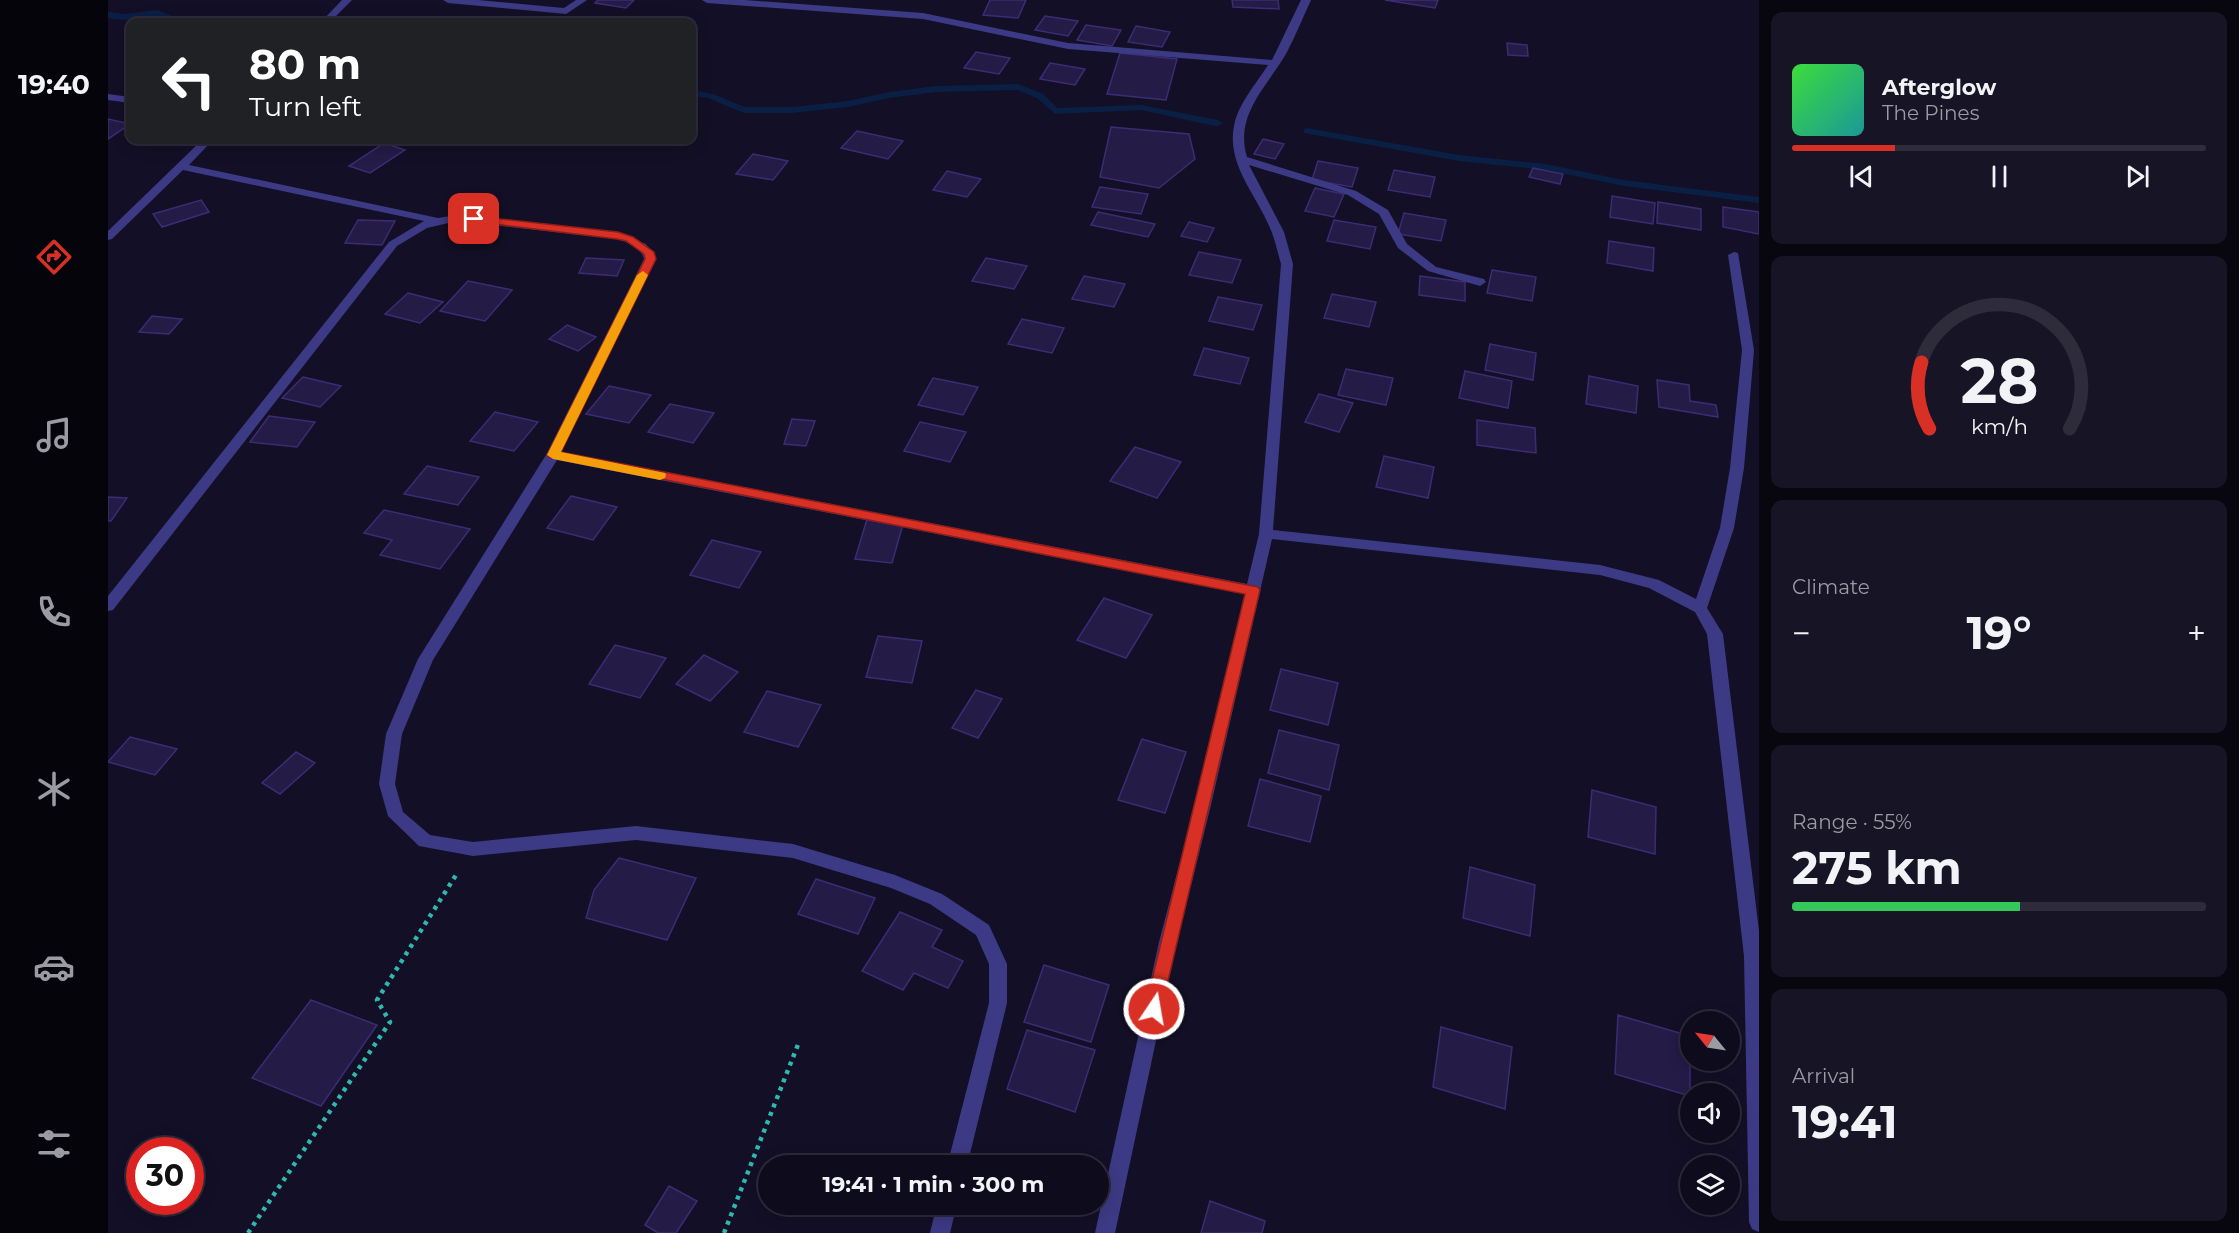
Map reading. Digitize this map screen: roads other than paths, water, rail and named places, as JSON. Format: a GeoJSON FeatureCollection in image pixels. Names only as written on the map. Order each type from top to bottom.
{"type":"FeatureCollection","features":[{"type":"Feature","properties":{"kind":"street"},"geometry":{"type":"LineString","coordinates":[[329,18],[347,0]]}},
{"type":"Feature","properties":{"kind":"street"},"geometry":{"type":"LineString","coordinates":[[448,0],[566,11],[582,0]]}},
{"type":"Feature","properties":{"kind":"street"},"geometry":{"type":"LineString","coordinates":[[707,0],[778,3],[923,16],[1068,46],[1275,63]]}},
{"type":"Feature","properties":{"kind":"street"},"geometry":{"type":"LineString","coordinates":[[1105,1233],[1168,942],[1266,534],[1287,264],[1278,232],[1259,200],[1242,159],[1238,145],[1239,125],[1245,108],[1275,63],[1306,0]]}},
{"type":"Feature","properties":{"kind":"street"},"geometry":{"type":"LineString","coordinates":[[108,97],[126,99]]}},
{"type":"Feature","properties":{"kind":"street"},"geometry":{"type":"LineString","coordinates":[[108,237],[204,144]]}},
{"type":"Feature","properties":{"kind":"street"},"geometry":{"type":"LineString","coordinates":[[1242,159],[1352,193],[1384,212],[1402,246],[1432,269],[1480,282]]}},
{"type":"Feature","properties":{"kind":"street"},"geometry":{"type":"LineString","coordinates":[[180,166],[434,220],[457,218],[618,236],[630,239],[649,252],[651,259],[553,455],[426,659],[394,734],[387,784],[396,816],[425,841],[473,849],[636,833],[793,851],[895,882],[936,899],[983,930],[998,964],[998,1003],[960,1155]]}},
{"type":"Feature","properties":{"kind":"street"},"geometry":{"type":"LineString","coordinates":[[109,603],[393,244],[410,230],[434,220]]}},
{"type":"Feature","properties":{"kind":"street"},"geometry":{"type":"LineString","coordinates":[[1700,608],[1726,528],[1737,468],[1748,350],[1734,255]]}},
{"type":"Feature","properties":{"kind":"street"},"geometry":{"type":"LineString","coordinates":[[553,455],[1253,590]]}},
{"type":"Feature","properties":{"kind":"street"},"geometry":{"type":"LineString","coordinates":[[1266,534],[1600,570],[1654,584],[1700,608],[1715,634],[1756,956],[1759,1222]]}},
{"type":"Feature","properties":{"kind":"street"},"geometry":{"type":"LineString","coordinates":[[940,1233],[944,1215]]}},
{"type":"Feature","properties":{"kind":"waterway"},"geometry":{"type":"LineString","coordinates":[[108,15],[124,17],[158,13],[170,18]]}},
{"type":"Feature","properties":{"kind":"waterway"},"geometry":{"type":"LineString","coordinates":[[696,94],[710,96],[744,110],[792,110],[848,104],[889,95],[936,89],[1018,87],[1040,96],[1055,111],[1141,107],[1218,123]]}},
{"type":"Feature","properties":{"kind":"waterway"},"geometry":{"type":"LineString","coordinates":[[1307,131],[1459,158],[1546,167],[1624,183],[1759,200]]}}]}
